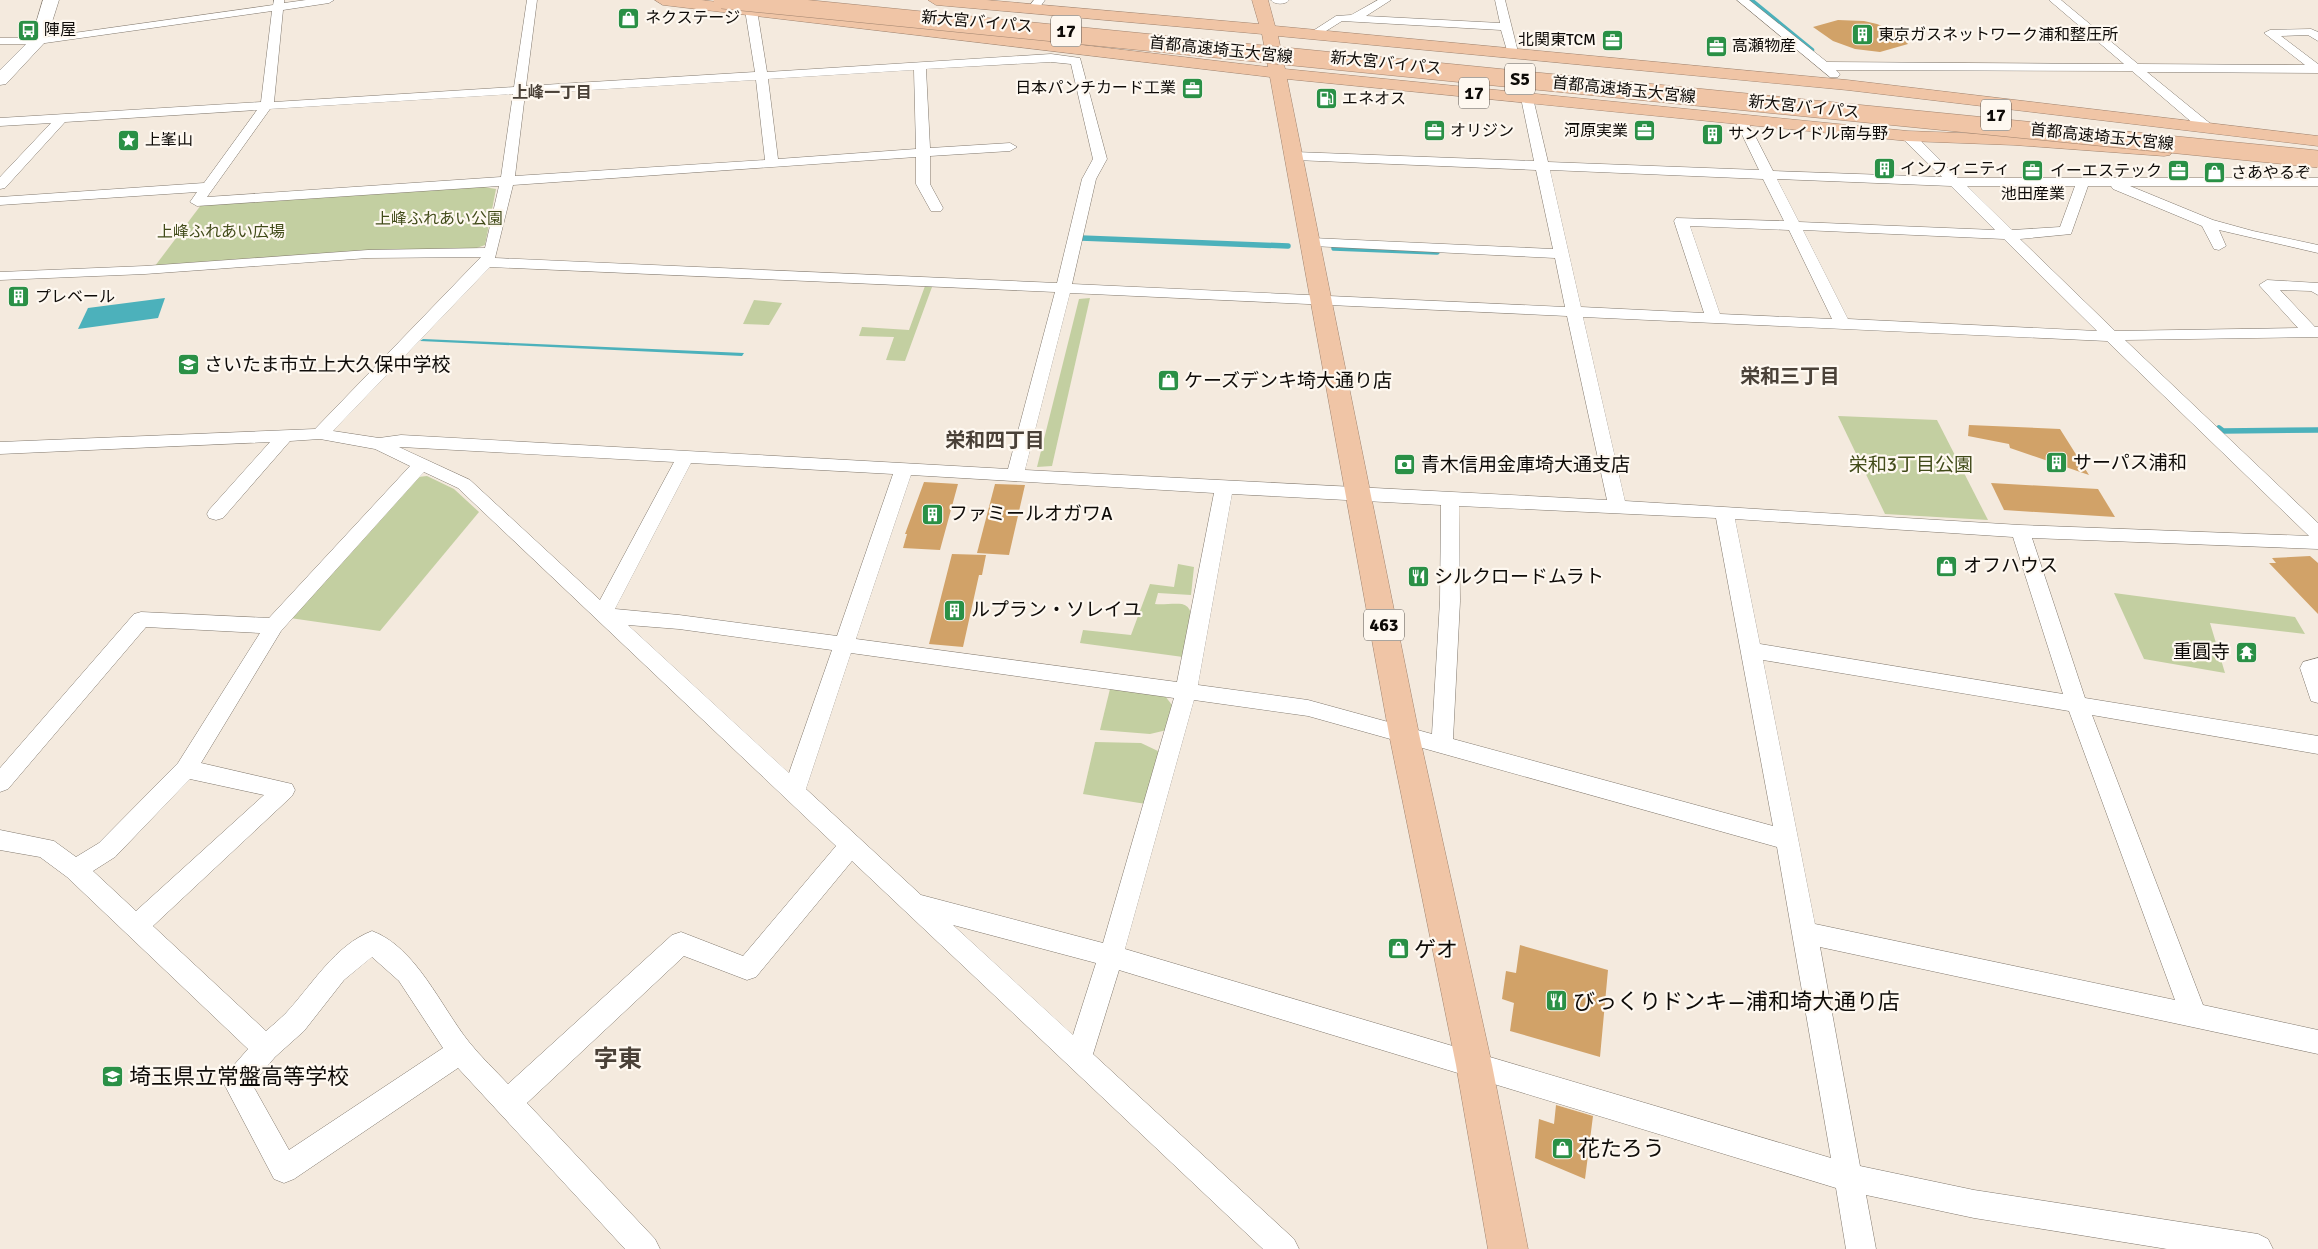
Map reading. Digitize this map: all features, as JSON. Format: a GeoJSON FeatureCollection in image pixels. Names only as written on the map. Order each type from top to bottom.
{"type":"FeatureCollection","features":[{"type":"Feature","properties":{"kind":"highway","name":"17"},"geometry":{"type":"LineString","coordinates":[[663,0],[1278,73],[1741,120],[1908,136],[2014,140],[2288,161]]}},
{"type":"Feature","properties":{"kind":"highway"},"geometry":{"type":"LineString","coordinates":[[696,0],[990,32],[1121,49],[1304,64],[2014,140]]}},
{"type":"Feature","properties":{"kind":"highway","name":"新大宮バイパス"},"geometry":{"type":"LineString","coordinates":[[718,0],[916,16],[1237,46],[818,0]]}},
{"type":"Feature","properties":{"kind":"highway","name":"首都高速埼玉大宮線"},"geometry":{"type":"LineString","coordinates":[[722,0],[2318,159]]}},
{"type":"Feature","properties":{"kind":"highway","name":"首都高速埼玉大宮線"},"geometry":{"type":"LineString","coordinates":[[824,0],[2318,149]]}},
{"type":"Feature","properties":{"kind":"highway","name":"17"},"geometry":{"type":"LineString","coordinates":[[936,0],[1037,4],[1269,31],[1512,52],[1847,85],[2318,141]]}},
{"type":"Feature","properties":{"kind":"highway","name":"463"},"geometry":{"type":"LineString","coordinates":[[1260,0],[1269,31],[1295,156],[1404,734],[1474,1065],[1508,1249]]}},
{"type":"Feature","properties":{"kind":"highway"},"geometry":{"type":"LineString","coordinates":[[1005,18],[1049,19],[1267,37],[1875,96],[2082,114]]}},
{"type":"Feature","properties":{"kind":"highway","name":"新大宮バイパス"},"geometry":{"type":"LineString","coordinates":[[2318,145],[1320,54],[2318,164]]}},
{"type":"Feature","properties":{"kind":"main road"},"geometry":{"type":"LineString","coordinates":[[0,80],[38,41],[51,0]]}},
{"type":"Feature","properties":{"kind":"street"},"geometry":{"type":"LineString","coordinates":[[0,41],[38,41],[279,4],[329,0]]}},
{"type":"Feature","properties":{"kind":"street"},"geometry":{"type":"LineString","coordinates":[[320,434],[488,257],[507,182],[532,0]]}},
{"type":"Feature","properties":{"kind":"street"},"geometry":{"type":"LineString","coordinates":[[1276,0],[1284,0]]}},
{"type":"Feature","properties":{"kind":"street"},"geometry":{"type":"LineString","coordinates":[[1353,19],[1386,0]]}},
{"type":"Feature","properties":{"kind":"street"},"geometry":{"type":"LineString","coordinates":[[1500,0],[1512,52]]}},
{"type":"Feature","properties":{"kind":"street"},"geometry":{"type":"LineString","coordinates":[[1742,0],[1847,85]]}},
{"type":"Feature","properties":{"kind":"street"},"geometry":{"type":"LineString","coordinates":[[2054,0],[2207,128]]}},
{"type":"Feature","properties":{"kind":"street"},"geometry":{"type":"LineString","coordinates":[[279,4],[267,105],[196,202],[1010,148]]}},
{"type":"Feature","properties":{"kind":"street"},"geometry":{"type":"LineString","coordinates":[[751,10],[762,76],[772,164]]}},
{"type":"Feature","properties":{"kind":"street"},"geometry":{"type":"LineString","coordinates":[[1314,34],[1340,18],[1506,27]]}},
{"type":"Feature","properties":{"kind":"street"},"geometry":{"type":"LineString","coordinates":[[2317,69],[2270,33],[2311,32],[2318,38]]}},
{"type":"Feature","properties":{"kind":"street"},"geometry":{"type":"LineString","coordinates":[[0,122],[1051,58],[1076,61],[1100,159],[1089,179],[1064,288],[1016,475]]}},
{"type":"Feature","properties":{"kind":"street"},"geometry":{"type":"LineString","coordinates":[[1825,66],[2317,69]]}},
{"type":"Feature","properties":{"kind":"street"},"geometry":{"type":"LineString","coordinates":[[920,67],[923,111],[923,184],[936,208]]}},
{"type":"Feature","properties":{"kind":"street"},"geometry":{"type":"LineString","coordinates":[[1527,98],[1617,506]]}},
{"type":"Feature","properties":{"kind":"street"},"geometry":{"type":"LineString","coordinates":[[0,185],[61,118]]}},
{"type":"Feature","properties":{"kind":"street"},"geometry":{"type":"LineString","coordinates":[[1741,120],[1842,323]]}},
{"type":"Feature","properties":{"kind":"street"},"geometry":{"type":"LineString","coordinates":[[1908,136],[2111,336],[2318,534]]}},
{"type":"Feature","properties":{"kind":"street"},"geometry":{"type":"LineString","coordinates":[[1295,156],[1954,182],[2318,182]]}},
{"type":"Feature","properties":{"kind":"street"},"geometry":{"type":"LineString","coordinates":[[1713,317],[1681,221],[1793,224],[2009,235],[2066,231],[2083,182]]}},
{"type":"Feature","properties":{"kind":"street"},"geometry":{"type":"LineString","coordinates":[[2108,182],[2208,223],[2251,235],[2318,249]]}},
{"type":"Feature","properties":{"kind":"street"},"geometry":{"type":"LineString","coordinates":[[0,200],[206,187]]}},
{"type":"Feature","properties":{"kind":"street"},"geometry":{"type":"LineString","coordinates":[[2208,223],[2220,246]]}},
{"type":"Feature","properties":{"kind":"street"},"geometry":{"type":"LineString","coordinates":[[1312,242],[1562,254]]}},
{"type":"Feature","properties":{"kind":"street"},"geometry":{"type":"LineString","coordinates":[[0,276],[145,270],[368,254],[488,257],[1064,288],[2111,336],[2314,332]]}},
{"type":"Feature","properties":{"kind":"street"},"geometry":{"type":"LineString","coordinates":[[2314,332],[2267,286],[2315,287],[2318,290]]}},
{"type":"Feature","properties":{"kind":"street"},"geometry":{"type":"LineString","coordinates":[[216,514],[286,434]]}},
{"type":"Feature","properties":{"kind":"street"},"geometry":{"type":"LineString","coordinates":[[0,448],[320,434],[379,444],[423,463],[464,484],[1284,1249]]}},
{"type":"Feature","properties":{"kind":"street"},"geometry":{"type":"LineString","coordinates":[[379,444],[401,441],[1360,495],[1617,506],[2020,531],[2318,543]]}},
{"type":"Feature","properties":{"kind":"street"},"geometry":{"type":"LineString","coordinates":[[604,614],[685,457]]}},
{"type":"Feature","properties":{"kind":"street"},"geometry":{"type":"LineString","coordinates":[[75,870],[107,850],[186,770],[274,626],[423,463]]}},
{"type":"Feature","properties":{"kind":"street"},"geometry":{"type":"LineString","coordinates":[[794,791],[904,469]]}},
{"type":"Feature","properties":{"kind":"street"},"geometry":{"type":"LineString","coordinates":[[1078,1057],[1111,956],[1186,691],[1224,486]]}},
{"type":"Feature","properties":{"kind":"street"},"geometry":{"type":"LineString","coordinates":[[1442,745],[1450,601],[1450,498]]}},
{"type":"Feature","properties":{"kind":"street"},"geometry":{"type":"LineString","coordinates":[[1724,512],[1805,933],[1850,1178],[1861,1249]]}},
{"type":"Feature","properties":{"kind":"street"},"geometry":{"type":"LineString","coordinates":[[2020,531],[2077,704],[2194,1016]]}},
{"type":"Feature","properties":{"kind":"street"},"geometry":{"type":"LineString","coordinates":[[604,614],[679,622],[1308,708],[1787,840]]}},
{"type":"Feature","properties":{"kind":"street"},"geometry":{"type":"LineString","coordinates":[[0,783],[141,619],[274,626]]}},
{"type":"Feature","properties":{"kind":"street"},"geometry":{"type":"LineString","coordinates":[[1751,650],[2318,745]]}},
{"type":"Feature","properties":{"kind":"street"},"geometry":{"type":"LineString","coordinates":[[2318,666],[2310,668],[2318,695]]}},
{"type":"Feature","properties":{"kind":"street"},"geometry":{"type":"LineString","coordinates":[[135,927],[284,790],[186,770]]}},
{"type":"Feature","properties":{"kind":"street"},"geometry":{"type":"LineString","coordinates":[[0,840],[46,848],[75,870],[266,1048]]}},
{"type":"Feature","properties":{"kind":"street"},"geometry":{"type":"LineString","coordinates":[[508,1102],[681,943],[747,969],[851,845]]}},
{"type":"Feature","properties":{"kind":"street"},"geometry":{"type":"LineString","coordinates":[[913,903],[1111,956],[1850,1178],[1974,1204],[2258,1249]]}},
{"type":"Feature","properties":{"kind":"street"},"geometry":{"type":"LineString","coordinates":[[1805,933],[2318,1042]]}},
{"type":"Feature","properties":{"kind":"street"},"geometry":{"type":"LineString","coordinates":[[460,1051],[284,1169],[236,1082],[266,1048],[296,1022],[335,972],[372,942],[408,973],[460,1051],[645,1249]]}},
{"type":"Feature","properties":{"kind":"green space"},"geometry":{"type":"Polygon","coordinates":[[[478,186],[496,189],[485,245],[474,249],[155,266],[201,205],[478,186]]]}},
{"type":"Feature","properties":{"kind":"green space"},"geometry":{"type":"Polygon","coordinates":[[[925,286],[932,287],[905,361],[886,360],[894,337],[859,336],[862,327],[909,330],[925,286]]]}},
{"type":"Feature","properties":{"kind":"green space"},"geometry":{"type":"Polygon","coordinates":[[[1090,298],[1052,466],[1037,467],[1079,299],[1090,298]]]}},
{"type":"Feature","properties":{"kind":"green space"},"geometry":{"type":"Polygon","coordinates":[[[754,300],[782,303],[769,325],[743,324],[754,300]]]}},
{"type":"Feature","properties":{"kind":"green space","name":"栄和3丁目公園"},"geometry":{"type":"Polygon","coordinates":[[[1838,416],[1937,420],[1988,520],[1885,514],[1838,416]]]}},
{"type":"Feature","properties":{"kind":"green space"},"geometry":{"type":"Polygon","coordinates":[[[427,476],[454,489],[479,512],[380,631],[290,618],[418,477],[427,476]]]}},
{"type":"Feature","properties":{"kind":"green space"},"geometry":{"type":"Polygon","coordinates":[[[1178,564],[1194,567],[1191,595],[1158,593],[1155,604],[1182,604],[1188,607],[1191,612],[1191,628],[1183,657],[1080,643],[1083,630],[1131,635],[1150,584],[1174,587],[1178,564]]]}},
{"type":"Feature","properties":{"kind":"green space"},"geometry":{"type":"Polygon","coordinates":[[[2114,593],[2295,617],[2305,634],[2210,623],[2225,673],[2144,659],[2114,593]]]}},
{"type":"Feature","properties":{"kind":"green space"},"geometry":{"type":"Polygon","coordinates":[[[1110,689],[1165,696],[1172,705],[1167,730],[1150,734],[1100,730],[1110,689]]]}},
{"type":"Feature","properties":{"kind":"green space"},"geometry":{"type":"Polygon","coordinates":[[[1095,742],[1141,743],[1160,752],[1146,804],[1083,794],[1095,742]]]}},
{"type":"Feature","properties":{"kind":"water"},"geometry":{"type":"Polygon","coordinates":[[[165,298],[158,318],[78,329],[88,308],[165,298]]]}},
{"type":"Feature","properties":{"kind":"water"},"geometry":{"type":"Polygon","coordinates":[[[423,339],[744,353],[742,356],[420,341],[423,339]]]}},
{"type":"Feature","properties":{"kind":"building","name":"東京ガスネットワーク浦和整圧所"},"geometry":{"type":"Polygon","coordinates":[[[1838,20],[1864,21],[1877,24],[1898,33],[1908,44],[1880,52],[1855,49],[1833,41],[1813,27],[1838,20]]]}},
{"type":"Feature","properties":{"kind":"building"},"geometry":{"type":"Polygon","coordinates":[[[1969,425],[2060,429],[2089,475],[2010,448],[2009,444],[1968,436],[1969,425]]]}},
{"type":"Feature","properties":{"kind":"building","name":"ファミールオガワA"},"geometry":{"type":"Polygon","coordinates":[[[924,482],[958,484],[940,550],[903,548],[907,534],[905,534],[924,482]]]}},
{"type":"Feature","properties":{"kind":"building"},"geometry":{"type":"Polygon","coordinates":[[[1991,483],[2098,489],[2115,517],[2004,510],[1991,483]]]}},
{"type":"Feature","properties":{"kind":"building"},"geometry":{"type":"Polygon","coordinates":[[[995,484],[1025,485],[1009,555],[977,553],[995,484]]]}},
{"type":"Feature","properties":{"kind":"building","name":"ルプラン・ソレイユ"},"geometry":{"type":"Polygon","coordinates":[[[952,554],[986,555],[982,575],[979,575],[963,647],[929,644],[952,554]]]}},
{"type":"Feature","properties":{"kind":"building"},"geometry":{"type":"Polygon","coordinates":[[[2310,556],[2318,563],[2318,614],[2269,563],[2276,563],[2272,558],[2310,556]]]}},
{"type":"Feature","properties":{"kind":"building","name":"びっくりドンキ―浦和埼大通り店"},"geometry":{"type":"Polygon","coordinates":[[[1520,945],[1608,970],[1600,1057],[1510,1031],[1514,1003],[1502,999],[1506,971],[1516,973],[1520,945]]]}},
{"type":"Feature","properties":{"kind":"building","name":"花たろう"},"geometry":{"type":"Polygon","coordinates":[[[1556,1105],[1593,1116],[1585,1179],[1535,1158],[1539,1119],[1554,1124],[1556,1105]]]}},
{"type":"Feature","properties":{"kind":"waterway"},"geometry":{"type":"LineString","coordinates":[[1751,0],[1812,50]]}},
{"type":"Feature","properties":{"kind":"waterway"},"geometry":{"type":"LineString","coordinates":[[1081,238],[1288,246]]}},
{"type":"Feature","properties":{"kind":"waterway"},"geometry":{"type":"LineString","coordinates":[[1334,248],[1437,252]]}},
{"type":"Feature","properties":{"kind":"waterway"},"geometry":{"type":"LineString","coordinates":[[2219,428],[2223,431],[2318,430]]}},
{"type":"Feature","properties":{"kind":"place","name":"ネクステージ"},"geometry":{"type":"Point","coordinates":[629,18]}},
{"type":"Feature","properties":{"kind":"place","name":"陣屋"},"geometry":{"type":"Point","coordinates":[28,30]}},
{"type":"Feature","properties":{"kind":"place","name":"東京ガスネットワーク浦和整圧所"},"geometry":{"type":"Point","coordinates":[1862,35]}},
{"type":"Feature","properties":{"kind":"place","name":"北関東TCM"},"geometry":{"type":"Point","coordinates":[1612,40]}},
{"type":"Feature","properties":{"kind":"place","name":"高瀬物産"},"geometry":{"type":"Point","coordinates":[1716,46]}},
{"type":"Feature","properties":{"kind":"place","name":"日本パンチカード工業"},"geometry":{"type":"Point","coordinates":[1192,88]}},
{"type":"Feature","properties":{"kind":"place","name":"エネオス"},"geometry":{"type":"Point","coordinates":[1326,99]}},
{"type":"Feature","properties":{"kind":"place","name":"オリジン"},"geometry":{"type":"Point","coordinates":[1434,131]}},
{"type":"Feature","properties":{"kind":"place","name":"河原実業"},"geometry":{"type":"Point","coordinates":[1644,131]}},
{"type":"Feature","properties":{"kind":"place","name":"サンクレイドル南与野"},"geometry":{"type":"Point","coordinates":[1712,134]}},
{"type":"Feature","properties":{"kind":"place","name":"上峯山"},"geometry":{"type":"Point","coordinates":[129,140]}},
{"type":"Feature","properties":{"kind":"place","name":"インフィニティ"},"geometry":{"type":"Point","coordinates":[1884,169]}},
{"type":"Feature","properties":{"kind":"place","name":"池田産業"},"geometry":{"type":"Point","coordinates":[2033,170]}},
{"type":"Feature","properties":{"kind":"place","name":"イーエステック"},"geometry":{"type":"Point","coordinates":[2178,171]}},
{"type":"Feature","properties":{"kind":"place","name":"さあやるぞ"},"geometry":{"type":"Point","coordinates":[2215,173]}},
{"type":"Feature","properties":{"kind":"place","name":"プレベール"},"geometry":{"type":"Point","coordinates":[19,297]}},
{"type":"Feature","properties":{"kind":"place","name":"さいたま市立上大久保中学校"},"geometry":{"type":"Point","coordinates":[188,365]}},
{"type":"Feature","properties":{"kind":"place","name":"ケーズデンキ埼大通り店"},"geometry":{"type":"Point","coordinates":[1168,381]}},
{"type":"Feature","properties":{"kind":"place","name":"サーパス浦和"},"geometry":{"type":"Point","coordinates":[2057,463]}},
{"type":"Feature","properties":{"kind":"place","name":"青木信用金庫埼大通支店"},"geometry":{"type":"Point","coordinates":[1405,465]}},
{"type":"Feature","properties":{"kind":"place","name":"ファミールオガワA"},"geometry":{"type":"Point","coordinates":[933,514]}},
{"type":"Feature","properties":{"kind":"place","name":"オフハウス"},"geometry":{"type":"Point","coordinates":[1947,566]}},
{"type":"Feature","properties":{"kind":"place","name":"シルクロードムラト"},"geometry":{"type":"Point","coordinates":[1418,577]}},
{"type":"Feature","properties":{"kind":"place","name":"ルプラン・ソレイユ"},"geometry":{"type":"Point","coordinates":[955,610]}},
{"type":"Feature","properties":{"kind":"place","name":"重圓寺"},"geometry":{"type":"Point","coordinates":[2246,652]}},
{"type":"Feature","properties":{"kind":"place","name":"ゲオ"},"geometry":{"type":"Point","coordinates":[1398,949]}},
{"type":"Feature","properties":{"kind":"place","name":"びっくりドンキ―浦和埼大通り店"},"geometry":{"type":"Point","coordinates":[1557,1001]}},
{"type":"Feature","properties":{"kind":"place","name":"埼玉県立常盤高等学校"},"geometry":{"type":"Point","coordinates":[113,1076]}},
{"type":"Feature","properties":{"kind":"place","name":"花たろう"},"geometry":{"type":"Point","coordinates":[1562,1148]}},
{"type":"Feature","properties":{"kind":"district","name":"上峰一丁目"},"geometry":{"type":"Point","coordinates":[552,93]}},
{"type":"Feature","properties":{"kind":"district","name":"栄和三丁目"},"geometry":{"type":"Point","coordinates":[1790,376]}},
{"type":"Feature","properties":{"kind":"district","name":"栄和四丁目"},"geometry":{"type":"Point","coordinates":[995,440]}},
{"type":"Feature","properties":{"kind":"district","name":"字東"},"geometry":{"type":"Point","coordinates":[618,1059]}},
{"type":"Feature","properties":{"kind":"park label","name":"上峰ふれあい公園"},"geometry":{"type":"Point","coordinates":[439,219]}},
{"type":"Feature","properties":{"kind":"park label","name":"上峰ふれあい広場"},"geometry":{"type":"Point","coordinates":[221,232]}}]}
